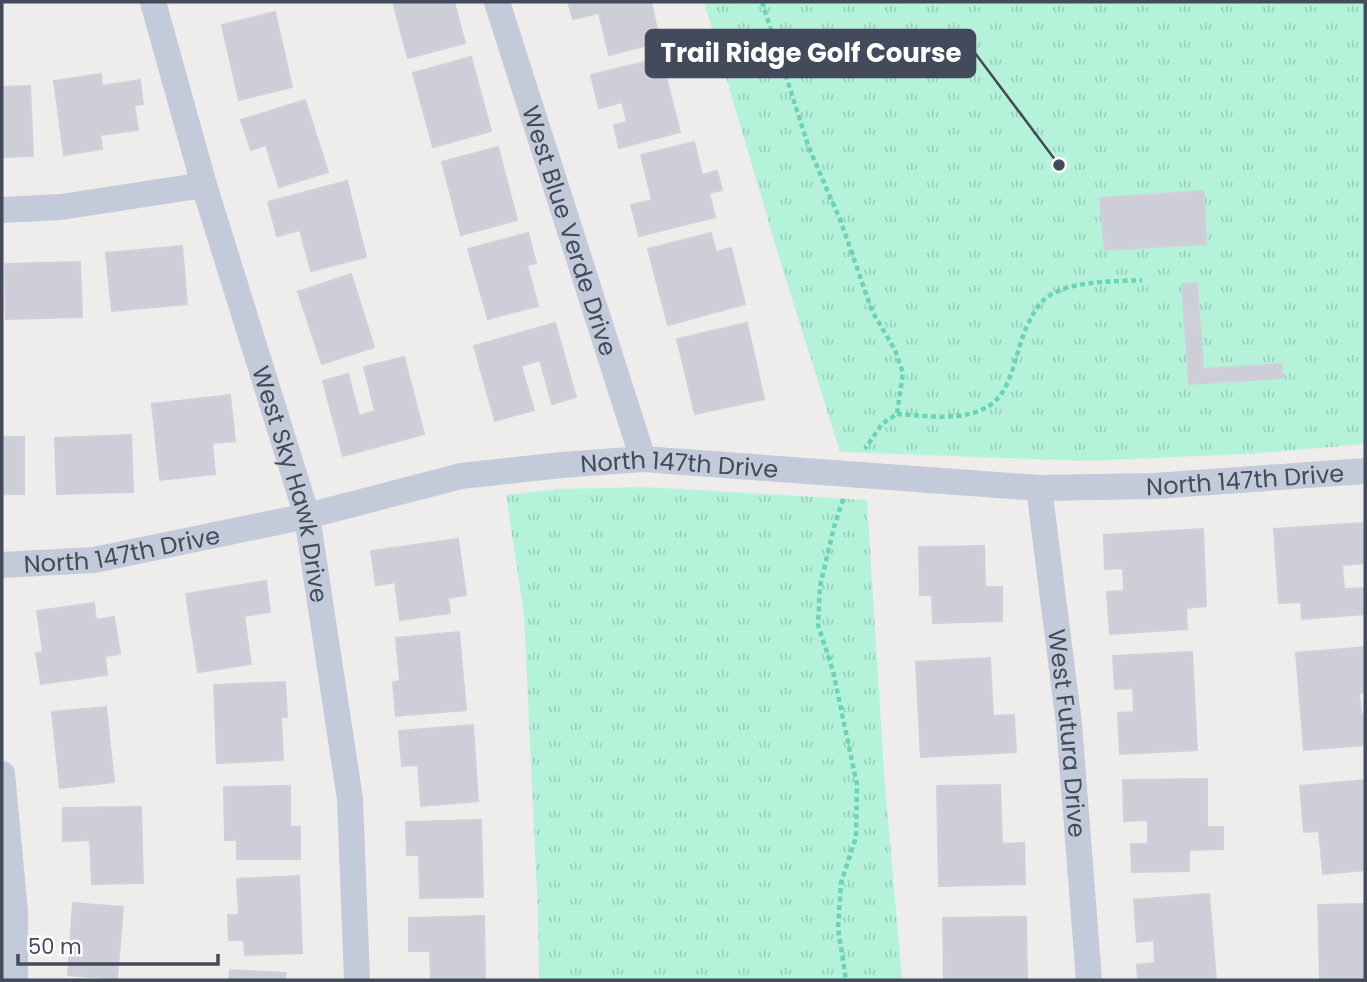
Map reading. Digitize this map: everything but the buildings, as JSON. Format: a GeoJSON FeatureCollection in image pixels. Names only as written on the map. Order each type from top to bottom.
{"type":"FeatureCollection","features":[{"type":"Feature","properties":{"kind":"street","name":"West Sky Hawk Drive"},"geometry":{"type":"LineString","coordinates":[[153,2],[204,185],[307,516],[350,799],[357,980]]}},
{"type":"Feature","properties":{"kind":"street","name":"West Blue Verde Drive"},"geometry":{"type":"LineString","coordinates":[[497,2],[643,459]]}},
{"type":"Feature","properties":{"kind":"street"},"geometry":{"type":"LineString","coordinates":[[2,210],[61,206],[204,185]]}},
{"type":"Feature","properties":{"kind":"street","name":"North 147th Drive"},"geometry":{"type":"LineString","coordinates":[[2,565],[94,560],[307,516],[461,476],[643,459],[1039,488],[1155,485],[1365,471]]}},
{"type":"Feature","properties":{"kind":"street","name":"West Futura Drive"},"geometry":{"type":"LineString","coordinates":[[1039,488],[1069,724],[1089,980]]}},
{"type":"Feature","properties":{"kind":"street"},"geometry":{"type":"LineString","coordinates":[[2,774],[8,912],[15,980]]}},
{"type":"Feature","properties":{"kind":"path"},"geometry":{"type":"LineString","coordinates":[[897,414],[959,415],[979,412],[992,404],[1006,387],[1022,335],[1038,305],[1064,289],[1142,280]]}},
{"type":"Feature","properties":{"kind":"green space"},"geometry":{"type":"Polygon","coordinates":[[[704,2],[1365,2],[1365,444],[1249,454],[1087,461],[840,452],[704,2]]]}},
{"type":"Feature","properties":{"kind":"green space"},"geometry":{"type":"Polygon","coordinates":[[[646,487],[867,500],[884,773],[902,980],[539,980],[524,614],[506,495],[560,489],[646,487]]]}},
{"type":"Feature","properties":{"kind":"place","name":"Trail Ridge Golf Course"},"geometry":{"type":"Point","coordinates":[1059,165]}}]}
